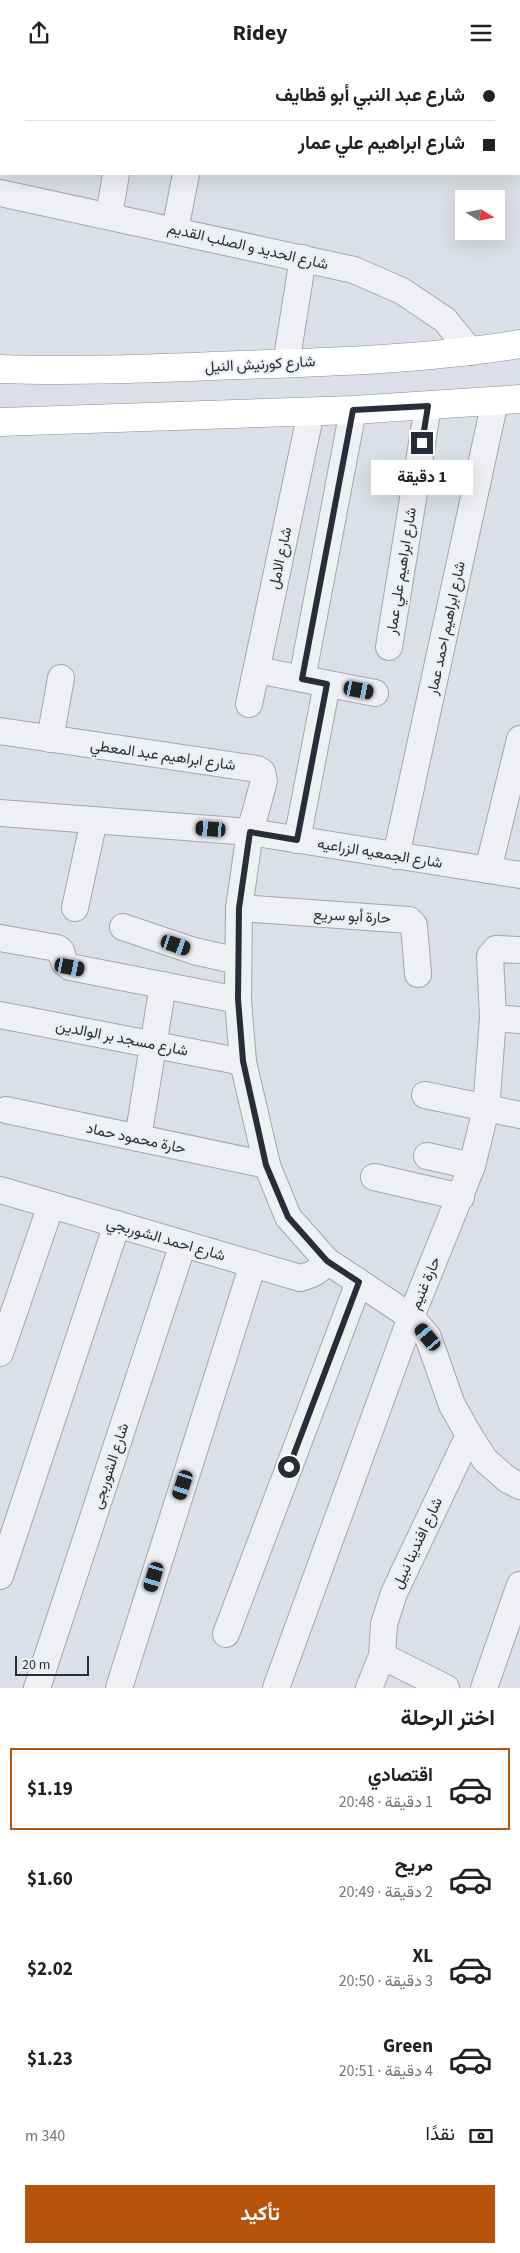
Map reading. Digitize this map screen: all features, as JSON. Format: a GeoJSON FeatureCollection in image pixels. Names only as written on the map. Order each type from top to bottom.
{"type":"FeatureCollection","features":[{"type":"Feature","properties":{"kind":"highway","name":"شارع كورنيش النيل"},"geometry":{"type":"LineString","coordinates":[[0,369],[69,371],[286,364],[471,352],[520,344]]}},
{"type":"Feature","properties":{"kind":"highway"},"geometry":{"type":"LineString","coordinates":[[0,422],[311,412],[507,400]]}},
{"type":"Feature","properties":{"kind":"street"},"geometry":{"type":"LineString","coordinates":[[109,215],[116,175]]}},
{"type":"Feature","properties":{"kind":"street"},"geometry":{"type":"LineString","coordinates":[[175,230],[186,175]]}},
{"type":"Feature","properties":{"kind":"street","name":"شارع الحديد و الصلب القديم"},"geometry":{"type":"LineString","coordinates":[[0,193],[109,215],[354,270],[402,291],[445,320],[471,352]]}},
{"type":"Feature","properties":{"kind":"street"},"geometry":{"type":"LineString","coordinates":[[286,364],[303,258]]}},
{"type":"Feature","properties":{"kind":"street","name":"شارع ابراهيم احمد عمار"},"geometry":{"type":"LineString","coordinates":[[396,856],[507,400]]}},
{"type":"Feature","properties":{"kind":"street","name":"شارع ابراهيم علي عمار"},"geometry":{"type":"LineString","coordinates":[[389,647],[428,406]]}},
{"type":"Feature","properties":{"kind":"street"},"geometry":{"type":"LineString","coordinates":[[302,679],[353,410]]}},
{"type":"Feature","properties":{"kind":"street","name":"شارع الامل"},"geometry":{"type":"LineString","coordinates":[[249,704],[311,412]]}},
{"type":"Feature","properties":{"kind":"street"},"geometry":{"type":"LineString","coordinates":[[257,670],[375,693]]}},
{"type":"Feature","properties":{"kind":"street"},"geometry":{"type":"LineString","coordinates":[[50,739],[61,678]]}},
{"type":"Feature","properties":{"kind":"street"},"geometry":{"type":"LineString","coordinates":[[297,840],[327,684]]}},
{"type":"Feature","properties":{"kind":"street","name":"شارع ابراهيم عبد المعطي"},"geometry":{"type":"LineString","coordinates":[[0,731],[259,770],[264,775],[264,781],[250,832]]}},
{"type":"Feature","properties":{"kind":"street"},"geometry":{"type":"LineString","coordinates":[[488,870],[520,739]]}},
{"type":"Feature","properties":{"kind":"street","name":"شارع الجمعيه الزراعيه"},"geometry":{"type":"LineString","coordinates":[[0,813],[250,832],[520,875]]}},
{"type":"Feature","properties":{"kind":"street"},"geometry":{"type":"LineString","coordinates":[[76,908],[94,820]]}},
{"type":"Feature","properties":{"kind":"street"},"geometry":{"type":"LineString","coordinates":[[250,832],[239,908],[238,999],[243,1061],[266,1165],[288,1217],[327,1261],[411,1317],[428,1337],[452,1405],[469,1435],[485,1460],[508,1480],[520,1486]]}},
{"type":"Feature","properties":{"kind":"street","name":"حارة أبو سريع"},"geometry":{"type":"LineString","coordinates":[[239,908],[409,920],[414,925],[418,974]]}},
{"type":"Feature","properties":{"kind":"street"},"geometry":{"type":"LineString","coordinates":[[123,927],[194,951],[238,961]]}},
{"type":"Feature","properties":{"kind":"street"},"geometry":{"type":"LineString","coordinates":[[0,938],[57,948],[61,951],[64,962],[70,967],[238,999]]}},
{"type":"Feature","properties":{"kind":"street","name":"حارة غنيم"},"geometry":{"type":"LineString","coordinates":[[276,1688],[411,1317],[472,1166],[486,1109],[493,1017],[490,956],[496,949],[520,950]]}},
{"type":"Feature","properties":{"kind":"street"},"geometry":{"type":"LineString","coordinates":[[138,1138],[163,985]]}},
{"type":"Feature","properties":{"kind":"street","name":"شارع مسجد بر الوالدين"},"geometry":{"type":"LineString","coordinates":[[0,1015],[243,1061]]}},
{"type":"Feature","properties":{"kind":"street"},"geometry":{"type":"LineString","coordinates":[[493,1017],[520,1020]]}},
{"type":"Feature","properties":{"kind":"street"},"geometry":{"type":"LineString","coordinates":[[425,1095],[520,1115]]}},
{"type":"Feature","properties":{"kind":"street","name":"حارة محمود حماد"},"geometry":{"type":"LineString","coordinates":[[6,1110],[266,1165]]}},
{"type":"Feature","properties":{"kind":"street"},"geometry":{"type":"LineString","coordinates":[[427,1156],[472,1166]]}},
{"type":"Feature","properties":{"kind":"street"},"geometry":{"type":"LineString","coordinates":[[374,1177],[461,1197]]}},
{"type":"Feature","properties":{"kind":"street","name":"شارع احمد الشوربجي"},"geometry":{"type":"LineString","coordinates":[[0,1191],[300,1278],[320,1270],[327,1261]]}},
{"type":"Feature","properties":{"kind":"street"},"geometry":{"type":"LineString","coordinates":[[0,1353],[51,1205]]}},
{"type":"Feature","properties":{"kind":"street"},"geometry":{"type":"LineString","coordinates":[[0,1576],[116,1224]]}},
{"type":"Feature","properties":{"kind":"street","name":"شارع الشوربجى"},"geometry":{"type":"LineString","coordinates":[[37,1688],[183,1244]]}},
{"type":"Feature","properties":{"kind":"street"},"geometry":{"type":"LineString","coordinates":[[119,1688],[253,1264]]}},
{"type":"Feature","properties":{"kind":"street"},"geometry":{"type":"LineString","coordinates":[[226,1634],[359,1282]]}},
{"type":"Feature","properties":{"kind":"street","name":"شارع افندينا نبيل"},"geometry":{"type":"LineString","coordinates":[[369,1688],[382,1657],[384,1624],[394,1593],[469,1435]]}},
{"type":"Feature","properties":{"kind":"street"},"geometry":{"type":"LineString","coordinates":[[484,1688],[520,1585]]}},
{"type":"Feature","properties":{"kind":"street"},"geometry":{"type":"LineString","coordinates":[[382,1657],[446,1688]]}},
{"type":"Feature","properties":{"kind":"route"},"geometry":{"type":"LineString","coordinates":[[289,1467],[359,1282],[327,1261],[288,1217],[266,1165],[243,1061],[238,999],[239,908],[250,832],[297,840],[327,684],[302,679],[353,410],[428,406],[422,443]]}}]}
